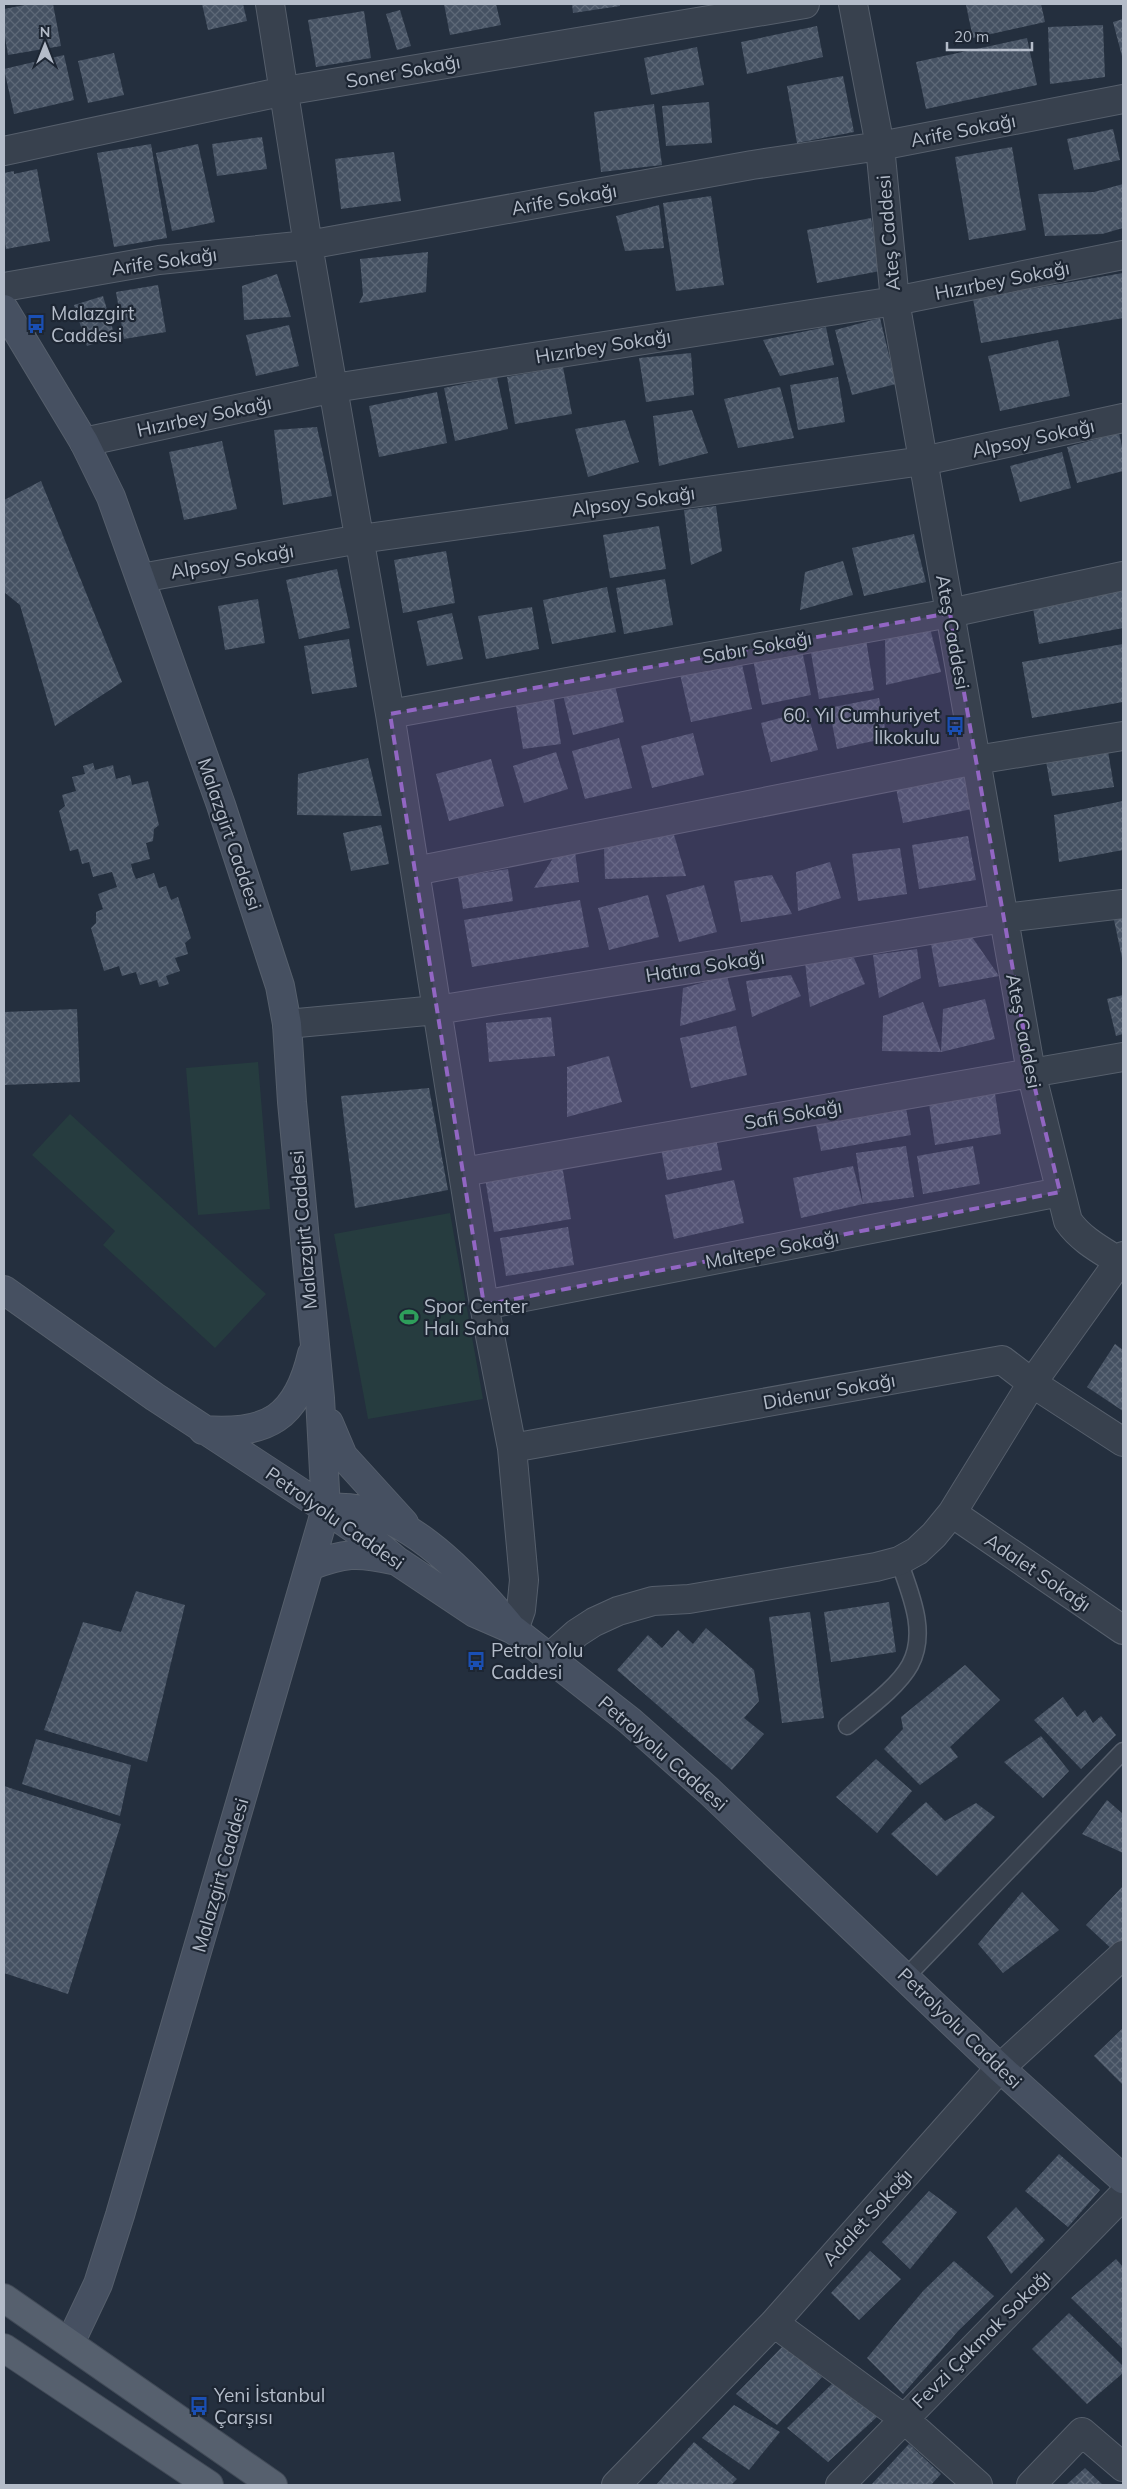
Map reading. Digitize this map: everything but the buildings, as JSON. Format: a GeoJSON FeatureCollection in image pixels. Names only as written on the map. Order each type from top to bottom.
{"type":"FeatureCollection","features":[{"type":"Feature","properties":{"kind":"main road","name":"Malazgirt Caddesi"},"geometry":{"type":"LineString","coordinates":[[4,309],[84,442],[112,497],[270,953],[287,1024],[320,1398],[326,1510],[120,2215],[98,2284],[70,2343]]}},
{"type":"Feature","properties":{"kind":"main road","name":"Petrolyolu Caddesi"},"geometry":{"type":"LineString","coordinates":[[7,1299],[326,1510],[379,1546],[397,1561],[475,1613],[514,1630],[550,1657],[630,1721],[709,1791],[1000,2068],[1123,2179]]}},
{"type":"Feature","properties":{"kind":"main road"},"geometry":{"type":"LineString","coordinates":[[203,1430],[241,1431],[262,1426],[281,1415],[292,1404],[302,1385],[314,1345]]}},
{"type":"Feature","properties":{"kind":"main road","name":"Malazgirt Caddesi"},"geometry":{"type":"LineString","coordinates":[[320,1398],[343,1456],[409,1529]]}},
{"type":"Feature","properties":{"kind":"main road"},"geometry":{"type":"LineString","coordinates":[[326,1510],[353,1508],[378,1514],[409,1529],[479,1589],[514,1630]]}},
{"type":"Feature","properties":{"kind":"main road"},"geometry":{"type":"LineString","coordinates":[[310,1566],[333,1557],[365,1554],[397,1561]]}},
{"type":"Feature","properties":{"kind":"main road"},"geometry":{"type":"LineString","coordinates":[[4,2298],[273,2485]]}},
{"type":"Feature","properties":{"kind":"main road"},"geometry":{"type":"LineString","coordinates":[[52,2378],[70,2343]]}},
{"type":"Feature","properties":{"kind":"main road"},"geometry":{"type":"LineString","coordinates":[[4,2348],[52,2378],[209,2485]]}},
{"type":"Feature","properties":{"kind":"street"},"geometry":{"type":"LineString","coordinates":[[270,4],[308,245],[390,714],[484,1305],[512,1448],[524,1580],[522,1610],[514,1630]]}},
{"type":"Feature","properties":{"kind":"street","name":"Soner Sokağı"},"geometry":{"type":"LineString","coordinates":[[4,151],[285,91],[805,4]]}},
{"type":"Feature","properties":{"kind":"street","name":"Ateş Caddesi"},"geometry":{"type":"LineString","coordinates":[[853,4],[880,146],[895,302],[1031,1072],[1068,1221],[1076,1232],[1122,1261]]}},
{"type":"Feature","properties":{"kind":"street","name":"Arife Sokağı"},"geometry":{"type":"LineString","coordinates":[[4,287],[159,260],[308,245],[752,165],[880,146],[1123,99]]}},
{"type":"Feature","properties":{"kind":"street","name":"Hızırbey Sokağı"},"geometry":{"type":"LineString","coordinates":[[84,442],[334,388],[895,302],[1123,255]]}},
{"type":"Feature","properties":{"kind":"street","name":"Alpsoy Sokağı"},"geometry":{"type":"LineString","coordinates":[[141,578],[360,539],[923,461],[1123,418]]}},
{"type":"Feature","properties":{"kind":"street","name":"Sabır Sokağı"},"geometry":{"type":"LineString","coordinates":[[390,714],[950,613],[1123,576]]}},
{"type":"Feature","properties":{"kind":"street"},"geometry":{"type":"LineString","coordinates":[[415,870],[976,760],[1123,736]]}},
{"type":"Feature","properties":{"kind":"street","name":"Hatıra Sokağı"},"geometry":{"type":"LineString","coordinates":[[287,1024],[437,1010],[1004,918],[1123,904]]}},
{"type":"Feature","properties":{"kind":"street","name":"Safi Sokağı"},"geometry":{"type":"LineString","coordinates":[[463,1172],[1123,1057]]}},
{"type":"Feature","properties":{"kind":"street","name":"Maltepe Sokağı"},"geometry":{"type":"LineString","coordinates":[[484,1305],[1060,1192]]}},
{"type":"Feature","properties":{"kind":"street"},"geometry":{"type":"LineString","coordinates":[[550,1657],[577,1633],[594,1622],[618,1611],[644,1604],[898,1562],[917,1551],[934,1535],[952,1513],[1032,1383],[1122,1261]]}},
{"type":"Feature","properties":{"kind":"street","name":"Didenur Sokağı"},"geometry":{"type":"LineString","coordinates":[[512,1448],[1002,1360],[1032,1383],[1123,1442]]}},
{"type":"Feature","properties":{"kind":"street","name":"Adalet Sokağı"},"geometry":{"type":"LineString","coordinates":[[952,1513],[1123,1630]]}},
{"type":"Feature","properties":{"kind":"street","name":"Adalet Sokağı"},"geometry":{"type":"LineString","coordinates":[[616,2485],[774,2323],[1000,2068],[1123,1955]]}},
{"type":"Feature","properties":{"kind":"street","name":"Fevzi Çakmak Sokağı"},"geometry":{"type":"LineString","coordinates":[[840,2485],[903,2418],[1123,2195]]}},
{"type":"Feature","properties":{"kind":"street"},"geometry":{"type":"LineString","coordinates":[[774,2323],[903,2418],[978,2485]]}},
{"type":"Feature","properties":{"kind":"street"},"geometry":{"type":"LineString","coordinates":[[1031,2485],[1082,2432],[1123,2467]]}},
{"type":"Feature","properties":{"kind":"lane"},"geometry":{"type":"LineString","coordinates":[[847,1726],[901,1677],[910,1665],[915,1649],[915,1612],[898,1562]]}},
{"type":"Feature","properties":{"kind":"lane"},"geometry":{"type":"LineString","coordinates":[[906,1977],[1123,1751]]}},
{"type":"Feature","properties":{"kind":"highlighted area"},"geometry":{"type":"Polygon","coordinates":[[[950,613],[1031,1072],[1060,1192],[484,1305],[390,714],[950,613]]]}},
{"type":"Feature","properties":{"kind":"green space"},"geometry":{"type":"Polygon","coordinates":[[[258,1062],[270,1209],[198,1215],[186,1068],[258,1062]]]}},
{"type":"Feature","properties":{"kind":"green space"},"geometry":{"type":"Polygon","coordinates":[[[70,1114],[266,1294],[215,1348],[103,1245],[115,1231],[32,1155],[70,1114]]]}},
{"type":"Feature","properties":{"kind":"green space","name":"Spor Center Halı Saha"},"geometry":{"type":"Polygon","coordinates":[[[450,1213],[483,1399],[368,1419],[334,1234],[450,1213]]]}},
{"type":"Feature","properties":{"kind":"place","name":"Malazgirt Caddesi"},"geometry":{"type":"Point","coordinates":[36,324]}},
{"type":"Feature","properties":{"kind":"place","name":"60. Yıl Cumhuriyet İlkokulu"},"geometry":{"type":"Point","coordinates":[955,726]}},
{"type":"Feature","properties":{"kind":"place","name":"Spor Center Halı Saha"},"geometry":{"type":"Point","coordinates":[409,1317]}},
{"type":"Feature","properties":{"kind":"place","name":"Petrol Yolu Caddesi"},"geometry":{"type":"Point","coordinates":[476,1661]}},
{"type":"Feature","properties":{"kind":"place","name":"Yeni İstanbul Çarşısı"},"geometry":{"type":"Point","coordinates":[199,2406]}}]}
